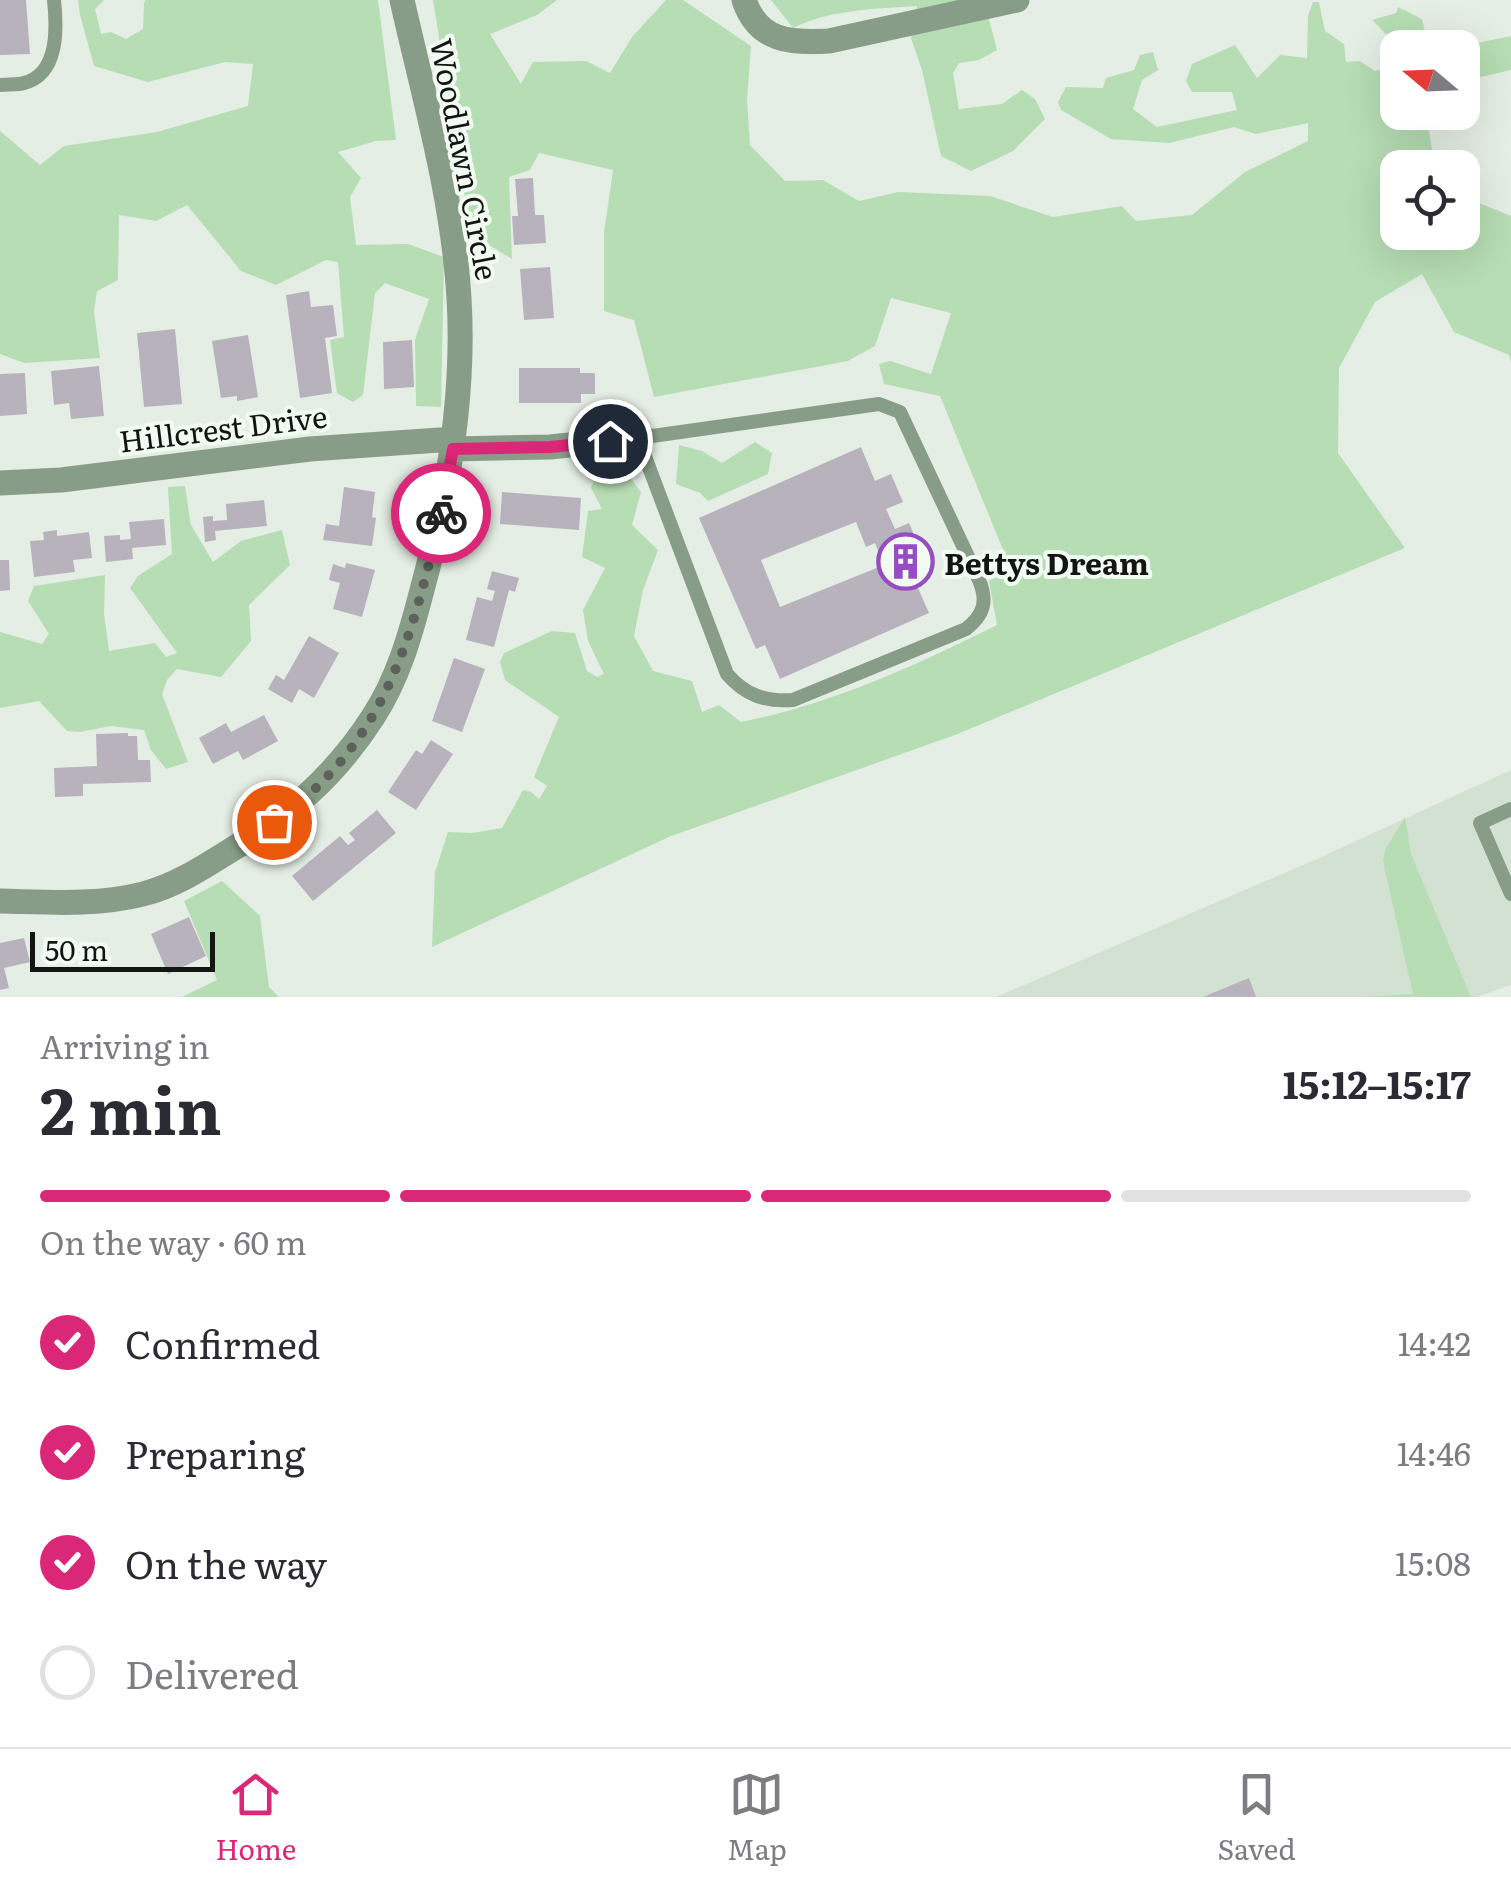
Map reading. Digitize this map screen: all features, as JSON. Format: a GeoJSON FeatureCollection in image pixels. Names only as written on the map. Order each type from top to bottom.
{"type":"FeatureCollection","features":[{"type":"Feature","properties":{"kind":"street","name":"Woodlawn Circle"},"geometry":{"type":"LineString","coordinates":[[0,901],[116,900],[147,894],[177,882],[254,836],[322,783],[376,714],[396,674],[414,622],[443,506],[453,444],[460,352],[455,250],[402,0]]}},
{"type":"Feature","properties":{"kind":"street"},"geometry":{"type":"LineString","coordinates":[[744,0],[749,14],[762,29],[778,38],[799,42],[829,41],[1017,0]]}},
{"type":"Feature","properties":{"kind":"street","name":"Hillcrest Drive"},"geometry":{"type":"LineString","coordinates":[[0,483],[60,480],[310,449],[453,444],[550,447],[638,438]]}},
{"type":"Feature","properties":{"kind":"lane"},"geometry":{"type":"LineString","coordinates":[[0,85],[26,82],[40,75],[49,62],[56,42],[54,0]]}},
{"type":"Feature","properties":{"kind":"lane"},"geometry":{"type":"LineString","coordinates":[[880,404],[900,412],[979,580],[985,605],[977,620],[966,629],[793,700],[763,699],[736,684],[727,674],[638,438],[869,405],[880,404]]}},
{"type":"Feature","properties":{"kind":"lane"},"geometry":{"type":"LineString","coordinates":[[1511,809],[1480,822],[1511,894]]}},
{"type":"Feature","properties":{"kind":"shaded area"},"geometry":{"type":"Polygon","coordinates":[[[1511,770],[1511,985],[1476,997],[996,997],[1310,862],[1511,770]]]}},
{"type":"Feature","properties":{"kind":"green space"},"geometry":{"type":"Polygon","coordinates":[[[78,0],[104,0],[95,9],[101,34],[111,32],[126,39],[143,29],[146,0],[378,0],[396,140],[376,141],[338,152],[361,178],[350,197],[356,245],[408,244],[444,257],[441,407],[416,406],[415,340],[429,299],[385,283],[375,293],[363,395],[353,402],[337,393],[330,340],[344,337],[338,262],[326,260],[276,285],[241,271],[187,205],[156,221],[119,215],[118,280],[97,291],[94,311],[100,358],[24,363],[0,354],[0,131],[40,165],[64,146],[157,132],[248,106],[253,64],[225,62],[148,82],[94,66],[78,0]]]}},
{"type":"Feature","properties":{"kind":"green space"},"geometry":{"type":"Polygon","coordinates":[[[433,0],[557,0],[537,15],[490,34],[521,84],[533,62],[586,61],[610,73],[632,37],[666,0],[683,0],[751,46],[747,100],[750,145],[785,181],[823,180],[859,201],[898,192],[990,196],[1053,217],[1122,206],[1136,221],[1192,215],[1245,172],[1308,141],[1308,123],[1256,134],[1234,127],[1169,143],[1111,139],[1061,110],[1058,102],[1066,87],[1103,88],[1106,78],[1134,70],[1140,55],[1153,52],[1158,70],[1142,80],[1133,109],[1157,127],[1237,110],[1232,92],[1192,92],[1186,81],[1192,64],[1235,45],[1257,78],[1280,55],[1307,58],[1308,16],[1313,2],[1319,2],[1325,31],[1344,44],[1346,62],[1360,61],[1375,71],[1380,70],[1380,130],[1429,130],[1432,150],[1380,150],[1380,250],[1480,250],[1480,203],[1511,216],[1511,363],[1509,355],[1454,332],[1422,274],[1375,302],[1339,368],[1338,453],[1405,548],[955,735],[671,836],[432,947],[435,872],[448,832],[502,828],[523,790],[539,799],[547,786],[534,777],[559,717],[505,680],[500,662],[504,653],[552,631],[575,633],[587,671],[597,677],[604,674],[588,641],[583,610],[605,568],[582,557],[588,511],[602,509],[591,488],[597,471],[612,454],[641,492],[632,525],[658,550],[643,590],[634,636],[653,671],[692,681],[702,712],[719,705],[741,722],[774,715],[840,694],[936,655],[997,625],[989,581],[1011,569],[940,396],[884,384],[879,364],[890,361],[931,374],[951,313],[891,298],[875,346],[848,361],[654,397],[634,320],[604,311],[604,233],[613,170],[539,153],[530,170],[509,177],[512,259],[471,234],[433,0]]]}},
{"type":"Feature","properties":{"kind":"green space"},"geometry":{"type":"Polygon","coordinates":[[[771,0],[965,0],[989,19],[997,50],[979,60],[959,63],[953,73],[959,109],[1002,104],[1022,90],[1035,99],[1045,119],[1013,151],[971,171],[941,156],[911,38],[917,6],[838,13],[793,28],[771,0]]]}},
{"type":"Feature","properties":{"kind":"green space"},"geometry":{"type":"Polygon","coordinates":[[[1398,7],[1422,19],[1425,30],[1382,30],[1372,20],[1396,13],[1398,7]]]}},
{"type":"Feature","properties":{"kind":"green space"},"geometry":{"type":"Polygon","coordinates":[[[1511,36],[1511,70],[1480,77],[1480,42],[1511,36]]]}},
{"type":"Feature","properties":{"kind":"green space"},"geometry":{"type":"Polygon","coordinates":[[[755,442],[772,453],[768,474],[708,501],[700,493],[676,484],[679,445],[702,451],[722,463],[755,442]]]}},
{"type":"Feature","properties":{"kind":"green space"},"geometry":{"type":"Polygon","coordinates":[[[185,486],[191,525],[213,562],[241,541],[282,530],[290,565],[249,605],[251,641],[221,677],[177,669],[167,680],[162,694],[188,762],[166,769],[151,750],[144,730],[111,726],[67,731],[39,701],[0,708],[0,632],[42,644],[49,634],[28,601],[34,586],[105,575],[104,614],[109,651],[155,643],[166,657],[177,653],[130,588],[138,576],[172,554],[168,487],[185,486]]]}},
{"type":"Feature","properties":{"kind":"green space"},"geometry":{"type":"Polygon","coordinates":[[[1405,817],[1411,854],[1471,997],[1359,997],[1413,994],[1383,861],[1385,850],[1405,817]]]}},
{"type":"Feature","properties":{"kind":"green space"},"geometry":{"type":"Polygon","coordinates":[[[222,881],[260,916],[269,987],[279,997],[182,997],[217,980],[184,901],[222,881]]]}},
{"type":"Feature","properties":{"kind":"building"},"geometry":{"type":"Polygon","coordinates":[[[0,0],[26,0],[30,54],[0,55],[0,0]]]}},
{"type":"Feature","properties":{"kind":"building"},"geometry":{"type":"Polygon","coordinates":[[[533,178],[535,215],[544,215],[546,243],[514,245],[512,216],[518,216],[515,179],[533,178]]]}},
{"type":"Feature","properties":{"kind":"building"},"geometry":{"type":"Polygon","coordinates":[[[550,267],[554,318],[524,320],[520,269],[550,267]]]}},
{"type":"Feature","properties":{"kind":"building"},"geometry":{"type":"Polygon","coordinates":[[[309,291],[311,307],[333,305],[337,336],[325,338],[332,393],[300,398],[286,295],[309,291]]]}},
{"type":"Feature","properties":{"kind":"building"},"geometry":{"type":"Polygon","coordinates":[[[175,329],[182,404],[144,407],[137,333],[175,329]]]}},
{"type":"Feature","properties":{"kind":"building"},"geometry":{"type":"Polygon","coordinates":[[[248,335],[258,397],[237,401],[237,396],[221,398],[212,341],[248,335]]]}},
{"type":"Feature","properties":{"kind":"building"},"geometry":{"type":"Polygon","coordinates":[[[412,340],[414,387],[384,389],[383,342],[412,340]]]}},
{"type":"Feature","properties":{"kind":"building"},"geometry":{"type":"Polygon","coordinates":[[[99,366],[104,416],[71,419],[69,403],[54,405],[51,371],[99,366]]]}},
{"type":"Feature","properties":{"kind":"building"},"geometry":{"type":"Polygon","coordinates":[[[519,368],[580,368],[580,373],[595,373],[595,394],[581,394],[581,403],[519,403],[519,368]]]}},
{"type":"Feature","properties":{"kind":"building"},"geometry":{"type":"Polygon","coordinates":[[[25,373],[27,414],[0,416],[0,374],[25,373]]]}},
{"type":"Feature","properties":{"kind":"building","name":"Bettys Dream"},"geometry":{"type":"Polygon","coordinates":[[[861,447],[875,481],[891,474],[903,502],[886,509],[895,529],[909,523],[930,572],[914,579],[929,613],[780,679],[765,645],[756,649],[699,518],[861,447]],[[856,522],[761,560],[780,607],[884,565],[875,543],[866,547],[856,522]]]}},
{"type":"Feature","properties":{"kind":"building"},"geometry":{"type":"Polygon","coordinates":[[[344,487],[375,492],[372,546],[323,540],[326,524],[339,526],[344,487]]]}},
{"type":"Feature","properties":{"kind":"building"},"geometry":{"type":"Polygon","coordinates":[[[502,492],[581,498],[579,530],[500,524],[502,492]]]}},
{"type":"Feature","properties":{"kind":"building"},"geometry":{"type":"Polygon","coordinates":[[[264,500],[267,526],[215,531],[216,540],[205,542],[203,517],[227,520],[226,504],[264,500]]]}},
{"type":"Feature","properties":{"kind":"building"},"geometry":{"type":"Polygon","coordinates":[[[164,519],[166,545],[132,548],[133,559],[106,562],[104,536],[131,539],[129,522],[164,519]]]}},
{"type":"Feature","properties":{"kind":"building"},"geometry":{"type":"Polygon","coordinates":[[[57,530],[57,536],[89,532],[92,558],[73,560],[75,572],[34,577],[30,541],[44,540],[43,532],[57,530]]]}},
{"type":"Feature","properties":{"kind":"building"},"geometry":{"type":"Polygon","coordinates":[[[0,560],[9,560],[10,590],[0,591],[0,560]]]}},
{"type":"Feature","properties":{"kind":"building"},"geometry":{"type":"Polygon","coordinates":[[[346,563],[375,570],[362,617],[333,609],[340,583],[329,580],[333,564],[345,568],[346,563]]]}},
{"type":"Feature","properties":{"kind":"building"},"geometry":{"type":"Polygon","coordinates":[[[492,571],[519,578],[515,592],[509,590],[494,647],[466,640],[477,597],[492,601],[495,591],[487,589],[492,571]]]}},
{"type":"Feature","properties":{"kind":"building"},"geometry":{"type":"Polygon","coordinates":[[[309,636],[339,653],[314,698],[299,689],[292,703],[268,689],[276,675],[284,680],[309,636]]]}},
{"type":"Feature","properties":{"kind":"building"},"geometry":{"type":"Polygon","coordinates":[[[454,658],[485,669],[462,732],[432,721],[454,658]]]}},
{"type":"Feature","properties":{"kind":"building"},"geometry":{"type":"Polygon","coordinates":[[[264,715],[278,741],[243,760],[238,751],[213,764],[199,738],[226,723],[231,732],[264,715]]]}},
{"type":"Feature","properties":{"kind":"building"},"geometry":{"type":"Polygon","coordinates":[[[96,734],[137,736],[138,760],[150,760],[151,782],[83,784],[83,796],[55,797],[54,768],[97,766],[96,734]]]}},
{"type":"Feature","properties":{"kind":"building"},"geometry":{"type":"Polygon","coordinates":[[[431,740],[453,754],[416,810],[388,792],[416,750],[422,754],[431,740]]]}},
{"type":"Feature","properties":{"kind":"building"},"geometry":{"type":"Polygon","coordinates":[[[377,810],[396,833],[313,901],[292,876],[340,836],[348,845],[355,840],[349,833],[377,810]]]}},
{"type":"Feature","properties":{"kind":"building"},"geometry":{"type":"Polygon","coordinates":[[[189,917],[206,956],[168,974],[151,934],[189,917]]]}},
{"type":"Feature","properties":{"kind":"building"},"geometry":{"type":"Polygon","coordinates":[[[24,938],[30,962],[4,968],[9,988],[0,990],[0,943],[24,938]]]}},
{"type":"Feature","properties":{"kind":"building"},"geometry":{"type":"Polygon","coordinates":[[[1249,978],[1256,997],[1203,997],[1249,978]]]}},
{"type":"Feature","properties":{"kind":"way so far"},"geometry":{"type":"LineString","coordinates":[[274,822],[322,783],[376,714],[396,674],[414,622],[441,513]]}},
{"type":"Feature","properties":{"kind":"place","name":"Bettys Dream"},"geometry":{"type":"Point","coordinates":[905,562]}},
{"type":"Feature","properties":{"kind":"route"},"geometry":{"type":"LineString","coordinates":[[441,513],[453,449],[610,441]]}}]}
